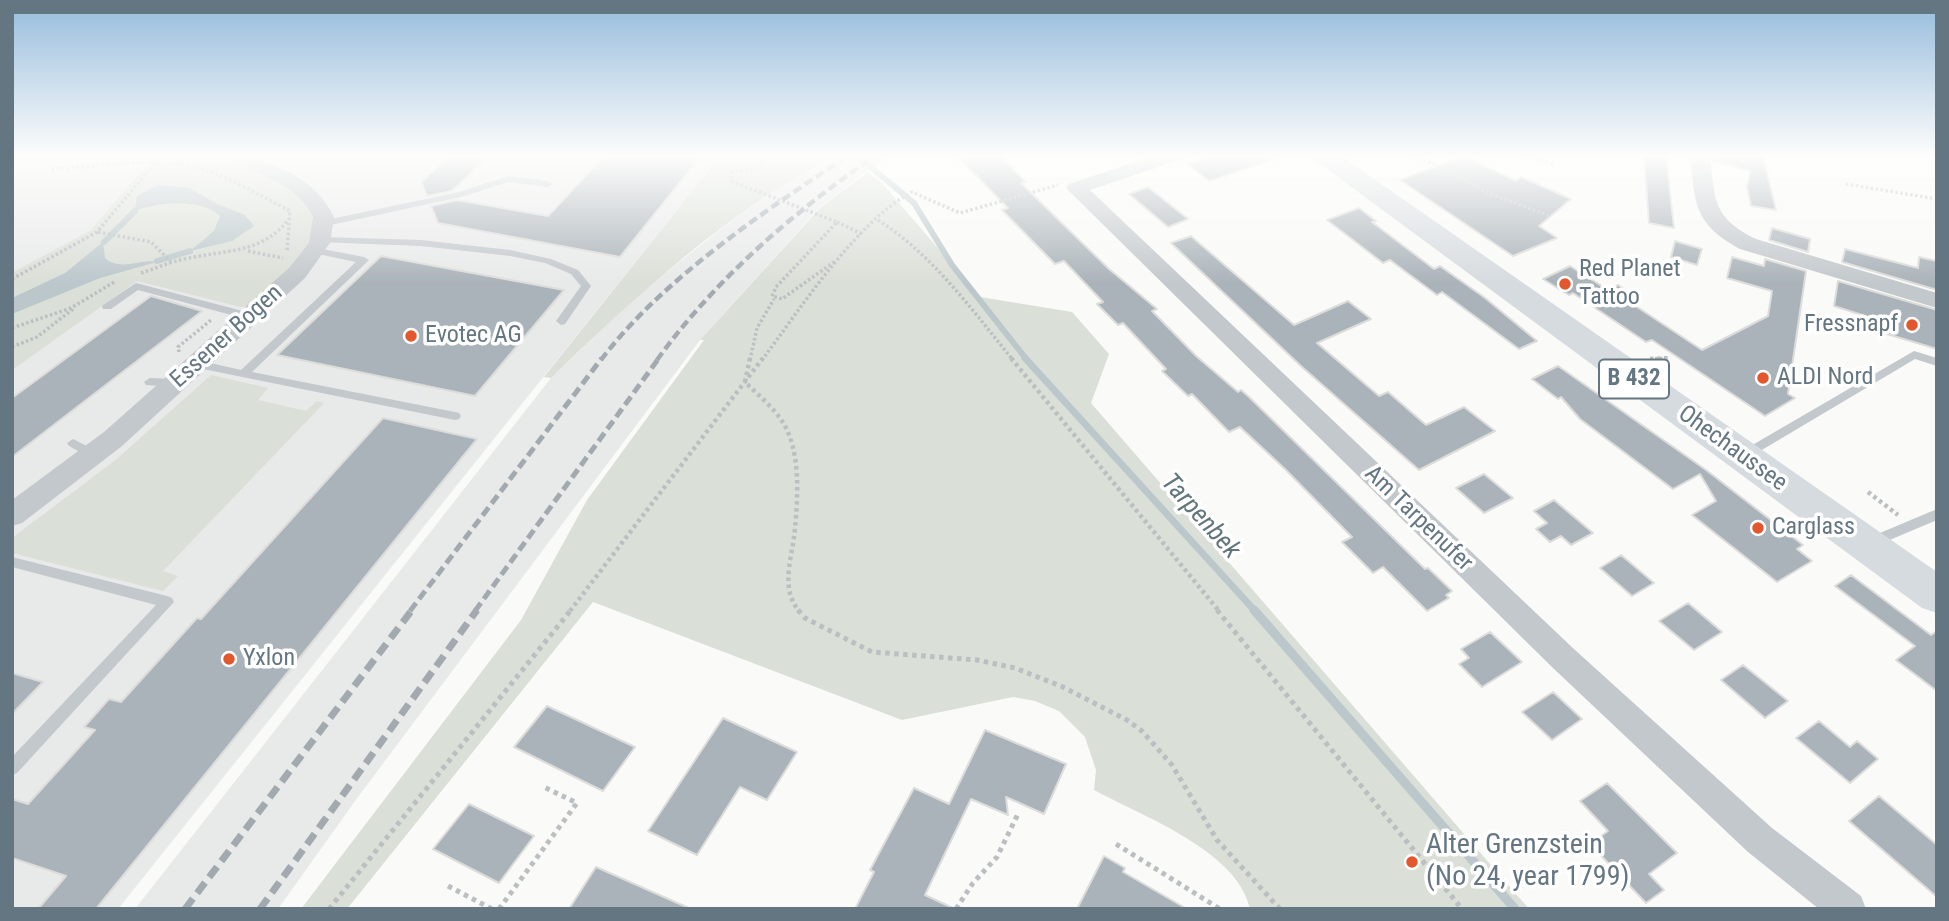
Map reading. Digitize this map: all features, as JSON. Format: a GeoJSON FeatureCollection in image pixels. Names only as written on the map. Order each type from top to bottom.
{"type":"FeatureCollection","features":[{"type":"Feature","properties":{"kind":"main road","name":"Ohechaussee"},"geometry":{"type":"LineString","coordinates":[[1390,198],[1937,596]]}},
{"type":"Feature","properties":{"kind":"street"},"geometry":{"type":"LineString","coordinates":[[312,198],[320,206],[318,244]]}},
{"type":"Feature","properties":{"kind":"street","name":"Am Tarpenufer"},"geometry":{"type":"LineString","coordinates":[[1086,198],[1564,659],[1760,840],[1848,909]]}},
{"type":"Feature","properties":{"kind":"street"},"geometry":{"type":"LineString","coordinates":[[1705,198],[1707,213],[1723,232],[1748,244],[1937,302]]}},
{"type":"Feature","properties":{"kind":"street","name":"Essener Bogen"},"geometry":{"type":"LineString","coordinates":[[12,515],[83,449],[176,383],[250,316],[318,244]]}},
{"type":"Feature","properties":{"kind":"lane"},"geometry":{"type":"LineString","coordinates":[[318,244],[448,198]]}},
{"type":"Feature","properties":{"kind":"lane"},"geometry":{"type":"LineString","coordinates":[[318,244],[409,241],[477,248],[560,264],[579,273],[586,286],[561,321]]}},
{"type":"Feature","properties":{"kind":"lane"},"geometry":{"type":"LineString","coordinates":[[243,374],[364,260],[318,244]]}},
{"type":"Feature","properties":{"kind":"lane"},"geometry":{"type":"LineString","coordinates":[[107,307],[136,286],[250,316]]}},
{"type":"Feature","properties":{"kind":"lane"},"geometry":{"type":"LineString","coordinates":[[1743,456],[1914,355],[1937,362]]}},
{"type":"Feature","properties":{"kind":"lane"},"geometry":{"type":"LineString","coordinates":[[197,364],[455,416]]}},
{"type":"Feature","properties":{"kind":"lane"},"geometry":{"type":"LineString","coordinates":[[150,382],[176,383]]}},
{"type":"Feature","properties":{"kind":"lane"},"geometry":{"type":"LineString","coordinates":[[1866,545],[1937,514]]}},
{"type":"Feature","properties":{"kind":"lane"},"geometry":{"type":"LineString","coordinates":[[12,562],[167,603],[12,768]]}},
{"type":"Feature","properties":{"kind":"path"},"geometry":{"type":"LineString","coordinates":[[12,279],[99,232],[127,198]]}},
{"type":"Feature","properties":{"kind":"path"},"geometry":{"type":"LineString","coordinates":[[779,198],[864,235]]}},
{"type":"Feature","properties":{"kind":"path"},"geometry":{"type":"LineString","coordinates":[[775,299],[791,294],[838,260],[893,202],[901,198]]}},
{"type":"Feature","properties":{"kind":"path"},"geometry":{"type":"LineString","coordinates":[[926,198],[960,213],[1010,198]]}},
{"type":"Feature","properties":{"kind":"path"},"geometry":{"type":"LineString","coordinates":[[1502,198],[1550,216]]}},
{"type":"Feature","properties":{"kind":"path"},"geometry":{"type":"LineString","coordinates":[[878,220],[897,232],[949,282],[1462,909]]}},
{"type":"Feature","properties":{"kind":"path"},"geometry":{"type":"LineString","coordinates":[[775,299],[772,296],[776,286],[837,222]]}},
{"type":"Feature","properties":{"kind":"path"},"geometry":{"type":"LineString","coordinates":[[99,232],[151,242],[171,262]]}},
{"type":"Feature","properties":{"kind":"path"},"geometry":{"type":"LineString","coordinates":[[247,251],[318,244]]}},
{"type":"Feature","properties":{"kind":"path"},"geometry":{"type":"LineString","coordinates":[[328,909],[546,643],[838,260]]}},
{"type":"Feature","properties":{"kind":"path"},"geometry":{"type":"LineString","coordinates":[[745,382],[754,335],[775,299]]}},
{"type":"Feature","properties":{"kind":"path"},"geometry":{"type":"LineString","coordinates":[[12,347],[37,337],[82,302]]}},
{"type":"Feature","properties":{"kind":"path"},"geometry":{"type":"LineString","coordinates":[[745,382],[783,422],[790,440],[797,481],[795,530],[787,579],[793,604],[805,618],[872,652],[977,660],[1015,668],[1063,687],[1127,720],[1142,731],[1172,765],[1217,840],[1280,909]]}},
{"type":"Feature","properties":{"kind":"path"},"geometry":{"type":"LineString","coordinates":[[499,909],[577,803],[544,787]]}},
{"type":"Feature","properties":{"kind":"path"},"geometry":{"type":"LineString","coordinates":[[956,909],[973,883],[997,857],[1018,814]]}},
{"type":"Feature","properties":{"kind":"path"},"geometry":{"type":"LineString","coordinates":[[1116,844],[1220,909]]}},
{"type":"Feature","properties":{"kind":"path"},"geometry":{"type":"LineString","coordinates":[[448,886],[492,909]]}},
{"type":"Feature","properties":{"kind":"shaded area"},"geometry":{"type":"Polygon","coordinates":[[[12,198],[687,198],[118,909],[12,909],[12,198]]]}},
{"type":"Feature","properties":{"kind":"shaded area"},"geometry":{"type":"Polygon","coordinates":[[[118,198],[299,198],[308,207],[315,221],[314,236],[303,256],[286,274],[248,305],[241,307],[137,281],[12,370],[12,273],[91,230],[118,198]]]}},
{"type":"Feature","properties":{"kind":"shaded area"},"geometry":{"type":"Polygon","coordinates":[[[137,198],[207,198],[245,215],[254,226],[232,241],[190,251],[214,231],[220,216],[212,210],[179,203],[155,205],[135,211],[137,198]]]}},
{"type":"Feature","properties":{"kind":"shaded area"},"geometry":{"type":"Polygon","coordinates":[[[687,198],[764,198],[721,228],[651,285],[551,378],[544,377],[687,198]]]}},
{"type":"Feature","properties":{"kind":"shaded area"},"geometry":{"type":"Polygon","coordinates":[[[764,198],[832,198],[819,208],[700,340],[358,797],[278,909],[135,909],[551,378],[641,292],[764,198]]]}},
{"type":"Feature","properties":{"kind":"shaded area"},"geometry":{"type":"Polygon","coordinates":[[[833,198],[895,198],[980,297],[1072,312],[1109,354],[1091,403],[1529,909],[1250,909],[1242,888],[1208,853],[1161,824],[1094,790],[1096,770],[1085,737],[1059,711],[1035,701],[1013,697],[902,720],[593,602],[347,909],[301,909],[521,620],[587,500],[704,340],[700,340],[820,208],[833,198]]]}},
{"type":"Feature","properties":{"kind":"shaded area"},"geometry":{"type":"Polygon","coordinates":[[[103,242],[105,258],[111,262],[157,262],[100,278],[12,314],[12,298],[65,273],[103,242]]]}},
{"type":"Feature","properties":{"kind":"shaded area"},"geometry":{"type":"Polygon","coordinates":[[[211,375],[268,388],[258,400],[306,411],[317,401],[324,403],[163,571],[178,576],[163,591],[12,553],[12,538],[117,459],[211,375]]]}},
{"type":"Feature","properties":{"kind":"building"},"geometry":{"type":"Polygon","coordinates":[[[565,198],[667,198],[620,257],[438,223],[431,206],[457,200],[548,216],[565,198]]]}},
{"type":"Feature","properties":{"kind":"building"},"geometry":{"type":"Polygon","coordinates":[[[998,198],[1036,198],[1109,269],[1157,309],[1152,311],[1196,356],[1238,392],[1241,390],[1249,397],[1425,569],[1428,568],[1452,591],[1446,595],[1449,598],[1427,611],[1383,567],[1373,573],[1342,542],[1352,537],[1285,469],[1240,427],[1229,432],[1192,394],[1188,396],[1162,371],[1166,369],[1123,323],[1118,325],[1097,304],[1103,302],[1064,261],[1055,264],[1002,210],[1008,208],[998,198]]]}},
{"type":"Feature","properties":{"kind":"building"},"geometry":{"type":"Polygon","coordinates":[[[1134,198],[1162,198],[1188,219],[1168,227],[1134,198]]]}},
{"type":"Feature","properties":{"kind":"building"},"geometry":{"type":"Polygon","coordinates":[[[1427,198],[1571,199],[1539,226],[1557,238],[1513,256],[1427,198]]]}},
{"type":"Feature","properties":{"kind":"building"},"geometry":{"type":"Polygon","coordinates":[[[1647,198],[1671,198],[1674,228],[1649,223],[1647,198]]]}},
{"type":"Feature","properties":{"kind":"building"},"geometry":{"type":"Polygon","coordinates":[[[1749,198],[1773,198],[1776,210],[1751,206],[1749,198]]]}},
{"type":"Feature","properties":{"kind":"building"},"geometry":{"type":"Polygon","coordinates":[[[1359,208],[1376,221],[1372,222],[1434,269],[1440,266],[1485,298],[1537,341],[1519,349],[1442,292],[1437,295],[1390,260],[1383,263],[1327,220],[1359,208]]]}},
{"type":"Feature","properties":{"kind":"building"},"geometry":{"type":"Polygon","coordinates":[[[1772,228],[1810,239],[1808,252],[1769,240],[1772,228]]]}},
{"type":"Feature","properties":{"kind":"building"},"geometry":{"type":"Polygon","coordinates":[[[1191,236],[1294,325],[1348,301],[1371,319],[1317,343],[1379,396],[1388,392],[1426,425],[1464,407],[1495,431],[1419,470],[1301,366],[1171,243],[1191,236]]]}},
{"type":"Feature","properties":{"kind":"building"},"geometry":{"type":"Polygon","coordinates":[[[1675,241],[1702,249],[1697,265],[1671,257],[1675,241]]]}},
{"type":"Feature","properties":{"kind":"building"},"geometry":{"type":"Polygon","coordinates":[[[1845,249],[1918,268],[1919,257],[1937,261],[1937,290],[1842,262],[1845,249]]]}},
{"type":"Feature","properties":{"kind":"building","name":"Evotec AG"},"geometry":{"type":"Polygon","coordinates":[[[381,256],[564,290],[475,396],[277,355],[381,256]]]}},
{"type":"Feature","properties":{"kind":"building"},"geometry":{"type":"Polygon","coordinates":[[[1732,257],[1764,266],[1765,259],[1806,271],[1788,394],[1795,398],[1765,416],[1652,340],[1646,342],[1573,293],[1569,295],[1543,279],[1570,266],[1608,290],[1618,285],[1639,299],[1631,303],[1702,350],[1768,316],[1772,291],[1727,278],[1732,257]]]}},
{"type":"Feature","properties":{"kind":"building"},"geometry":{"type":"Polygon","coordinates":[[[1838,281],[1937,310],[1937,349],[1887,334],[1887,323],[1834,306],[1838,281]]]}},
{"type":"Feature","properties":{"kind":"building"},"geometry":{"type":"Polygon","coordinates":[[[151,296],[202,311],[12,457],[12,398],[151,296]]]}},
{"type":"Feature","properties":{"kind":"building"},"geometry":{"type":"Polygon","coordinates":[[[1558,366],[1706,470],[1803,545],[1797,549],[1812,561],[1777,582],[1692,515],[1716,501],[1700,474],[1673,489],[1580,419],[1561,397],[1558,399],[1532,379],[1558,366]]]}},
{"type":"Feature","properties":{"kind":"building","name":"Yxlon"},"geometry":{"type":"Polygon","coordinates":[[[383,418],[477,439],[96,909],[38,909],[66,876],[12,858],[12,799],[28,804],[95,730],[84,727],[109,699],[121,702],[197,618],[201,619],[383,418]]]}},
{"type":"Feature","properties":{"kind":"building"},"geometry":{"type":"Polygon","coordinates":[[[1484,474],[1513,498],[1484,513],[1456,488],[1484,474]]]}},
{"type":"Feature","properties":{"kind":"building"},"geometry":{"type":"Polygon","coordinates":[[[1554,500],[1593,533],[1571,545],[1561,536],[1550,542],[1536,529],[1547,523],[1534,511],[1554,500]]]}},
{"type":"Feature","properties":{"kind":"building"},"geometry":{"type":"Polygon","coordinates":[[[1621,555],[1654,583],[1632,596],[1600,568],[1621,555]]]}},
{"type":"Feature","properties":{"kind":"building"},"geometry":{"type":"Polygon","coordinates":[[[1851,575],[1931,635],[1937,631],[1937,691],[1896,660],[1915,646],[1835,586],[1851,575]]]}},
{"type":"Feature","properties":{"kind":"building"},"geometry":{"type":"Polygon","coordinates":[[[1688,603],[1722,632],[1694,650],[1659,621],[1688,603]]]}},
{"type":"Feature","properties":{"kind":"building"},"geometry":{"type":"Polygon","coordinates":[[[1490,632],[1522,662],[1482,687],[1459,664],[1469,658],[1461,649],[1490,632]]]}},
{"type":"Feature","properties":{"kind":"building"},"geometry":{"type":"Polygon","coordinates":[[[1743,665],[1788,701],[1765,718],[1721,680],[1743,665]]]}},
{"type":"Feature","properties":{"kind":"building"},"geometry":{"type":"Polygon","coordinates":[[[12,673],[43,682],[12,714],[12,673]]]}},
{"type":"Feature","properties":{"kind":"building"},"geometry":{"type":"Polygon","coordinates":[[[1553,692],[1582,719],[1552,740],[1522,712],[1553,692]]]}},
{"type":"Feature","properties":{"kind":"building"},"geometry":{"type":"Polygon","coordinates":[[[547,706],[635,747],[603,791],[514,747],[547,706]]]}},
{"type":"Feature","properties":{"kind":"building"},"geometry":{"type":"Polygon","coordinates":[[[723,718],[797,752],[767,800],[740,787],[697,855],[648,831],[723,718]]]}},
{"type":"Feature","properties":{"kind":"building"},"geometry":{"type":"Polygon","coordinates":[[[1819,721],[1850,747],[1857,741],[1878,759],[1850,783],[1796,738],[1819,721]]]}},
{"type":"Feature","properties":{"kind":"building"},"geometry":{"type":"Polygon","coordinates":[[[985,730],[1066,764],[1044,814],[1006,797],[1008,815],[971,799],[925,895],[955,909],[855,909],[874,872],[870,870],[914,788],[949,804],[985,730]]]}},
{"type":"Feature","properties":{"kind":"building"},"geometry":{"type":"Polygon","coordinates":[[[1607,783],[1677,853],[1649,874],[1664,890],[1646,903],[1590,844],[1608,831],[1580,801],[1607,783]]]}},
{"type":"Feature","properties":{"kind":"building"},"geometry":{"type":"Polygon","coordinates":[[[1879,796],[1937,845],[1937,897],[1849,821],[1879,796]]]}},
{"type":"Feature","properties":{"kind":"building"},"geometry":{"type":"Polygon","coordinates":[[[469,804],[534,836],[499,883],[433,849],[469,804]]]}},
{"type":"Feature","properties":{"kind":"building"},"geometry":{"type":"Polygon","coordinates":[[[1104,856],[1125,868],[1123,872],[1187,909],[1077,909],[1104,856]]]}},
{"type":"Feature","properties":{"kind":"building"},"geometry":{"type":"Polygon","coordinates":[[[596,867],[691,909],[569,909],[596,867]]]}},
{"type":"Feature","properties":{"kind":"waterway","name":"Tarpenbek"},"geometry":{"type":"LineString","coordinates":[[908,198],[914,203],[952,265],[1027,360]]}},
{"type":"Feature","properties":{"kind":"waterway"},"geometry":{"type":"LineString","coordinates":[[104,242],[135,211]]}},
{"type":"Feature","properties":{"kind":"waterway"},"geometry":{"type":"LineString","coordinates":[[157,261],[190,251]]}},
{"type":"Feature","properties":{"kind":"waterway","name":"Tarpenbek"},"geometry":{"type":"LineString","coordinates":[[1025,358],[1255,611]]}},
{"type":"Feature","properties":{"kind":"waterway","name":"Tarpenbek"},"geometry":{"type":"LineString","coordinates":[[1254,610],[1515,909]]}},
{"type":"Feature","properties":{"kind":"railway"},"geometry":{"type":"LineString","coordinates":[[601,360],[625,330],[684,274],[786,198]]}},
{"type":"Feature","properties":{"kind":"railway"},"geometry":{"type":"LineString","coordinates":[[657,360],[680,330],[731,274],[818,198]]}},
{"type":"Feature","properties":{"kind":"railway"},"geometry":{"type":"LineString","coordinates":[[410,611],[602,358]]}},
{"type":"Feature","properties":{"kind":"railway"},"geometry":{"type":"LineString","coordinates":[[475,611],[659,358]]}},
{"type":"Feature","properties":{"kind":"railway"},"geometry":{"type":"LineString","coordinates":[[185,909],[412,610]]}},
{"type":"Feature","properties":{"kind":"railway"},"geometry":{"type":"LineString","coordinates":[[260,909],[477,610]]}},
{"type":"Feature","properties":{"kind":"place","name":"Red Planet Tattoo"},"geometry":{"type":"Point","coordinates":[1565,284]}},
{"type":"Feature","properties":{"kind":"place","name":"Fressnapf"},"geometry":{"type":"Point","coordinates":[1912,325]}},
{"type":"Feature","properties":{"kind":"place","name":"Evotec AG"},"geometry":{"type":"Point","coordinates":[411,336]}},
{"type":"Feature","properties":{"kind":"place","name":"ALDI Nord"},"geometry":{"type":"Point","coordinates":[1763,378]}},
{"type":"Feature","properties":{"kind":"place","name":"Carglass"},"geometry":{"type":"Point","coordinates":[1758,528]}},
{"type":"Feature","properties":{"kind":"place","name":"Yxlon"},"geometry":{"type":"Point","coordinates":[229,659]}},
{"type":"Feature","properties":{"kind":"place","name":"Alter Grenzstein (No 24, year 1799)"},"geometry":{"type":"Point","coordinates":[1412,862]}}]}
